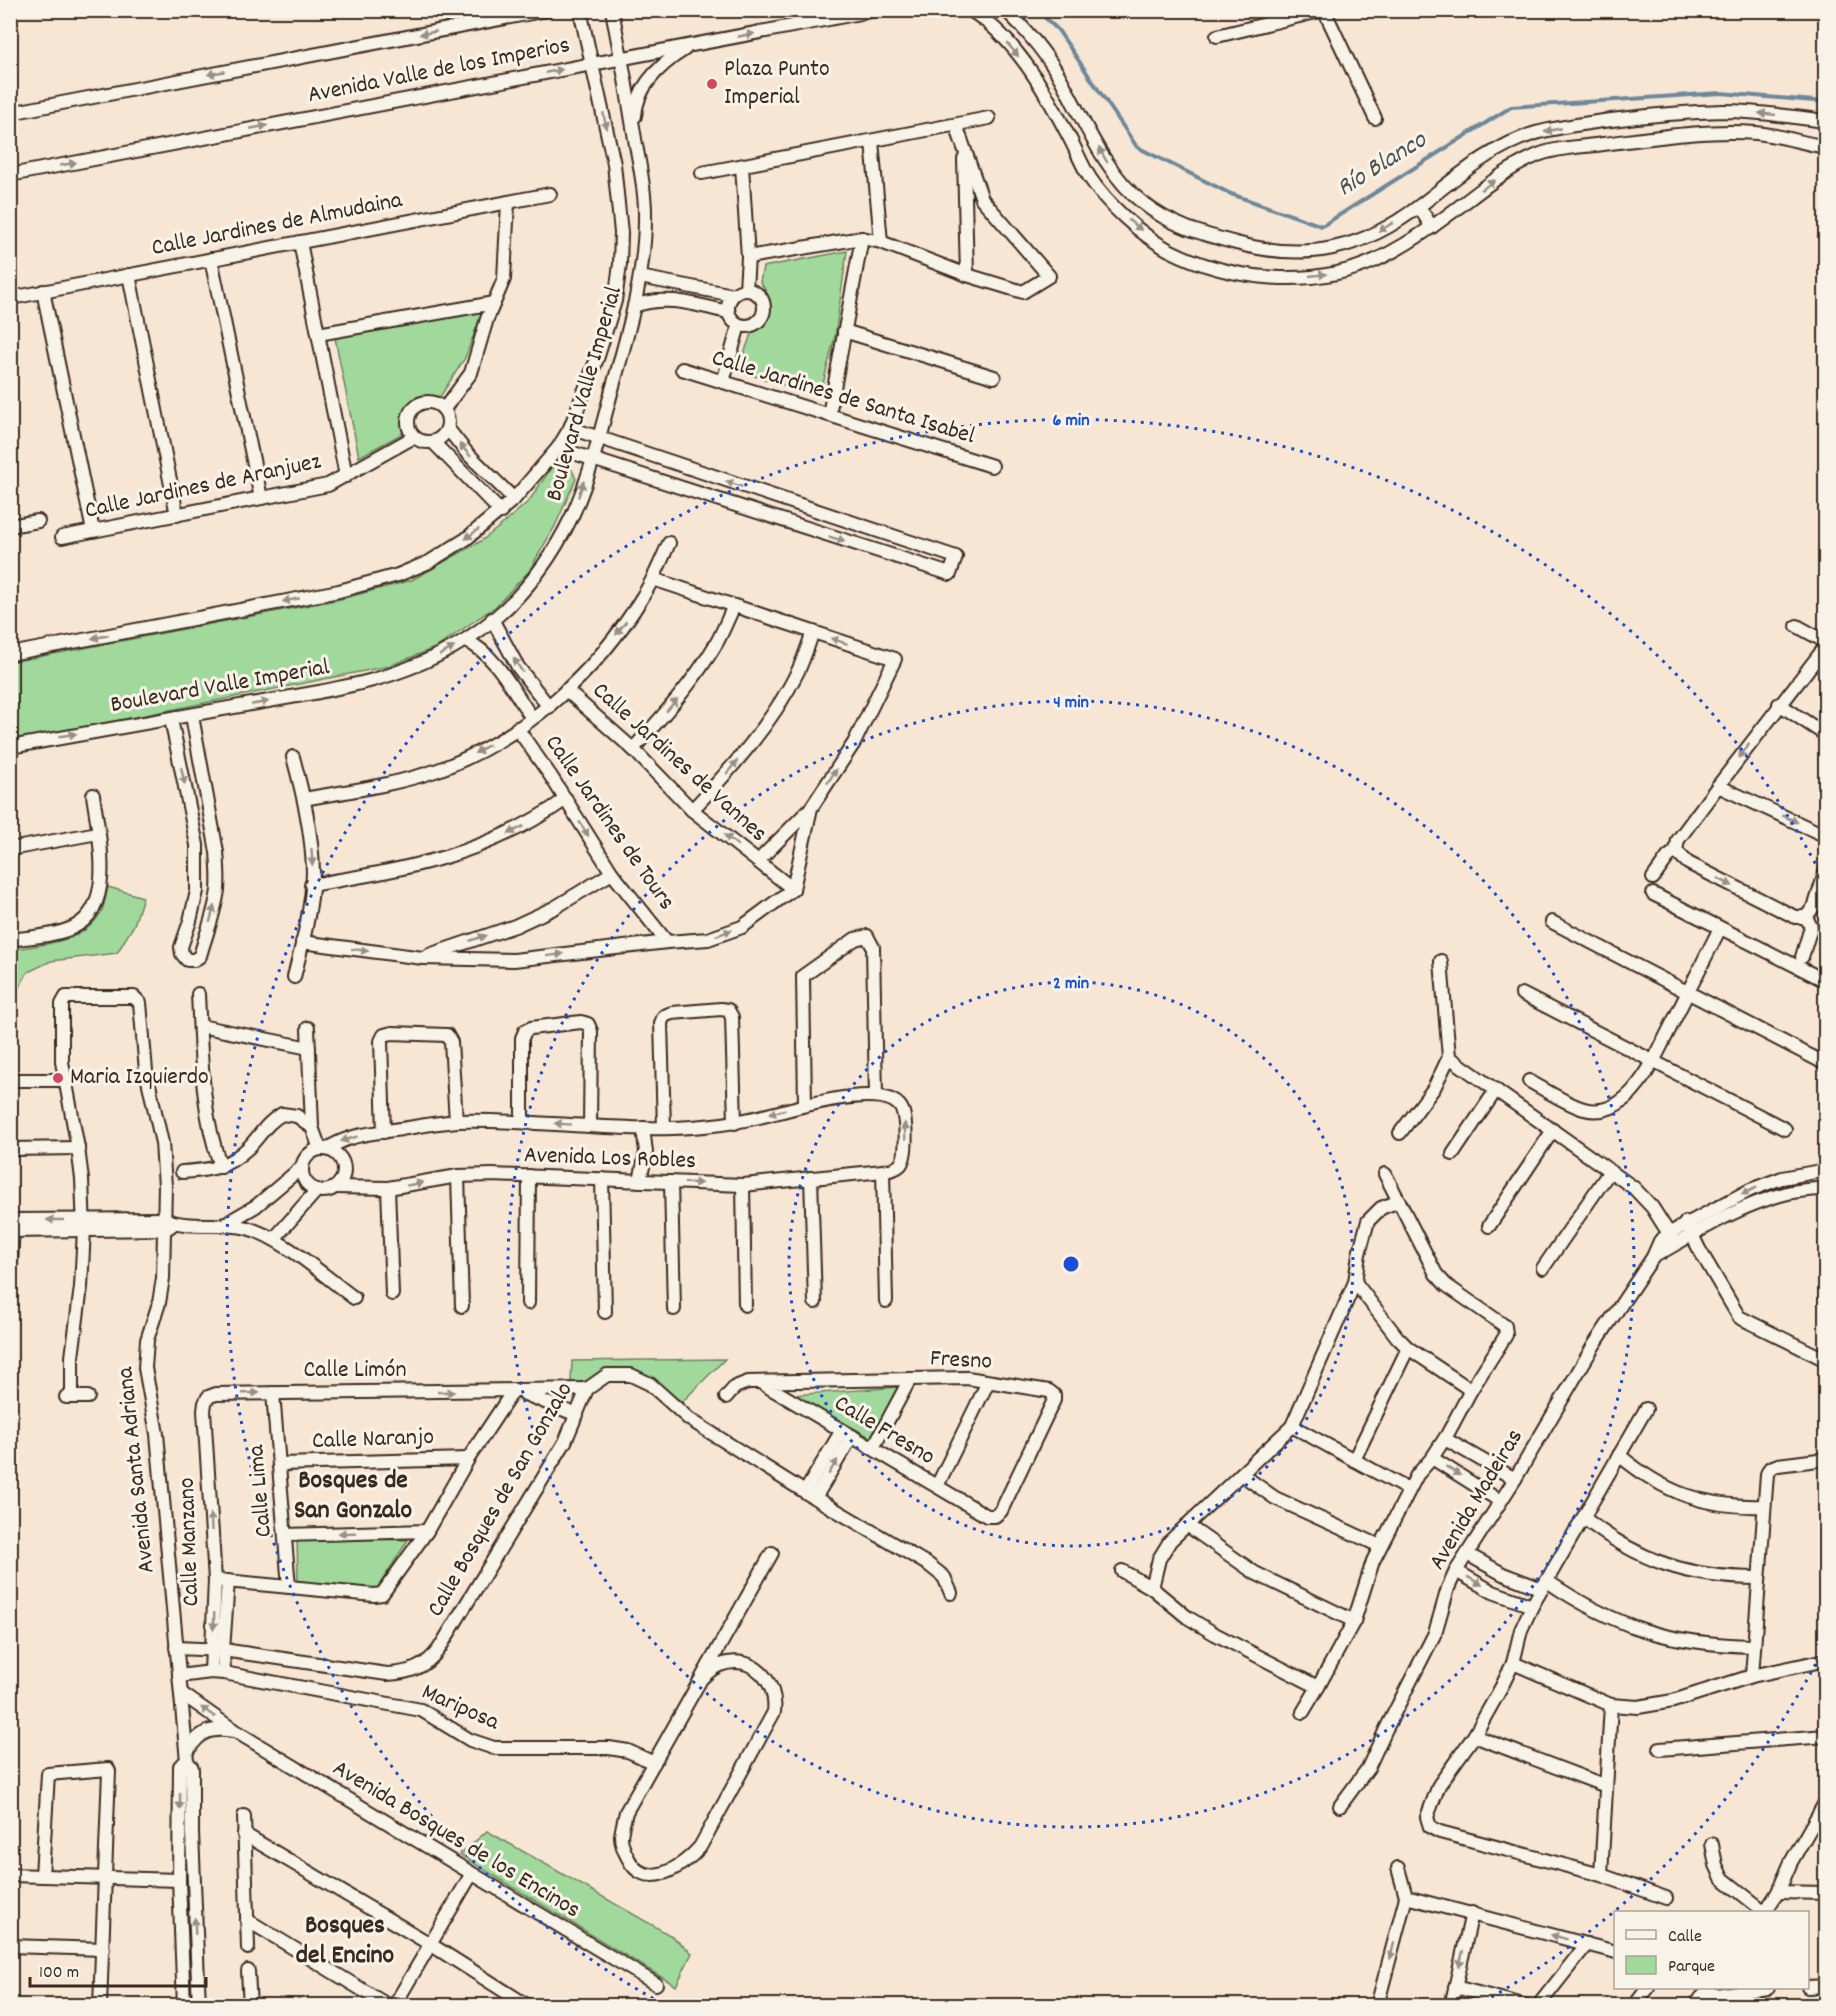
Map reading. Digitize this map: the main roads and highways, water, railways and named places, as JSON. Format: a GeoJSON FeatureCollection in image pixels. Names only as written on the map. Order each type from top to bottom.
{"type":"FeatureCollection","features":[{"type":"Feature","properties":{"kind":"waterway","name":"Río Blanco"},"geometry":{"type":"LineString","coordinates":[[1037,10],[1058,30],[1137,147],[1231,194],[1322,226],[1511,107],[1721,93],[1826,102]]}},
{"type":"Feature","properties":{"kind":"place","name":"Plaza Punto Imperial"},"geometry":{"type":"Point","coordinates":[712,84]}},
{"type":"Feature","properties":{"kind":"place","name":"Maria Izquierdo"},"geometry":{"type":"Point","coordinates":[58,1078]}},
{"type":"Feature","properties":{"kind":"district","name":"Bosques de San Gonzalo"},"geometry":{"type":"Point","coordinates":[353,1496]}},
{"type":"Feature","properties":{"kind":"district","name":"Bosques del Encino"},"geometry":{"type":"Point","coordinates":[345,1941]}}]}
